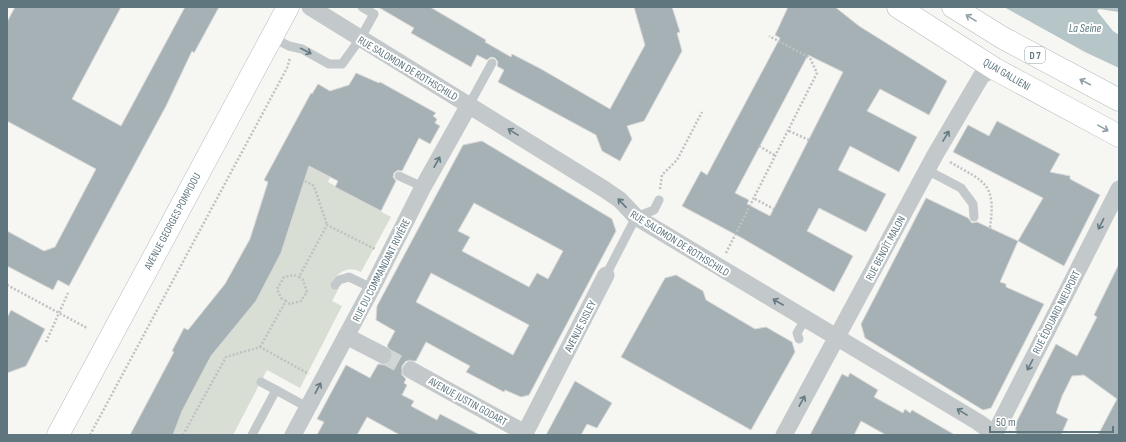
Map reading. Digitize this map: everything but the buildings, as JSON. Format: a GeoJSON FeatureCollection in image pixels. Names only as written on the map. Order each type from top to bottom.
{"type":"FeatureCollection","features":[{"type":"Feature","properties":{"kind":"street","name":"AVENUE GEORGES POMPIDOU"},"geometry":{"type":"LineString","coordinates":[[58,435],[280,42],[288,7]]}},
{"type":"Feature","properties":{"kind":"street","name":"RUE SALOMON DE ROTHSCHILD"},"geometry":{"type":"LineString","coordinates":[[310,7],[360,40],[469,105],[604,189],[620,200],[636,217],[718,268],[806,318],[978,422],[995,435]]}},
{"type":"Feature","properties":{"kind":"street","name":"QUAI GALLIENI"},"geometry":{"type":"LineString","coordinates":[[898,7],[995,69],[1119,136]]}},
{"type":"Feature","properties":{"kind":"street","name":"D 7"},"geometry":{"type":"LineString","coordinates":[[953,7],[1003,38],[1119,100]]}},
{"type":"Feature","properties":{"kind":"street","name":"RUE BENOÎT MALON"},"geometry":{"type":"LineString","coordinates":[[784,435],[927,170],[982,75],[995,69]]}},
{"type":"Feature","properties":{"kind":"street","name":"RUE DU COMMANDANT RIVIÈRE"},"geometry":{"type":"LineString","coordinates":[[293,435],[372,288],[423,187],[469,105]]}},
{"type":"Feature","properties":{"kind":"street","name":"RUE ÉDOUARD NIEUPORT"},"geometry":{"type":"LineString","coordinates":[[995,435],[1119,189]]}},
{"type":"Feature","properties":{"kind":"street","name":"AVENUE SISLEY"},"geometry":{"type":"LineString","coordinates":[[524,434],[606,275]]}},
{"type":"Feature","properties":{"kind":"street"},"geometry":{"type":"LineString","coordinates":[[346,336],[383,355]]}},
{"type":"Feature","properties":{"kind":"street","name":"AVENUE JUSTIN GODART"},"geometry":{"type":"LineString","coordinates":[[411,370],[524,434]]}},
{"type":"Feature","properties":{"kind":"lane"},"geometry":{"type":"LineString","coordinates":[[280,42],[302,49],[329,64],[342,64],[360,40],[374,14],[362,7]]}},
{"type":"Feature","properties":{"kind":"lane"},"geometry":{"type":"LineString","coordinates":[[469,105],[492,63]]}},
{"type":"Feature","properties":{"kind":"lane"},"geometry":{"type":"LineString","coordinates":[[927,170],[961,188],[973,204],[974,218]]}},
{"type":"Feature","properties":{"kind":"lane"},"geometry":{"type":"LineString","coordinates":[[399,176],[423,187]]}},
{"type":"Feature","properties":{"kind":"lane"},"geometry":{"type":"LineString","coordinates":[[636,217],[654,210],[659,200]]}},
{"type":"Feature","properties":{"kind":"lane","name":"AVENUE SISLEY"},"geometry":{"type":"LineString","coordinates":[[606,275],[636,217]]}},
{"type":"Feature","properties":{"kind":"lane"},"geometry":{"type":"LineString","coordinates":[[335,285],[339,280],[349,277],[372,288]]}},
{"type":"Feature","properties":{"kind":"lane"},"geometry":{"type":"LineString","coordinates":[[799,339],[797,333],[806,318]]}},
{"type":"Feature","properties":{"kind":"lane"},"geometry":{"type":"LineString","coordinates":[[261,382],[308,408]]}},
{"type":"Feature","properties":{"kind":"lane"},"geometry":{"type":"LineString","coordinates":[[252,435],[276,390]]}},
{"type":"Feature","properties":{"kind":"path"},"geometry":{"type":"LineString","coordinates":[[718,268],[755,199],[817,73],[810,58],[769,36]]}},
{"type":"Feature","properties":{"kind":"path"},"geometry":{"type":"LineString","coordinates":[[90,435],[287,68],[290,60],[280,42]]}},
{"type":"Feature","properties":{"kind":"path"},"geometry":{"type":"LineString","coordinates":[[659,200],[662,175],[677,160],[702,112]]}},
{"type":"Feature","properties":{"kind":"path"},"geometry":{"type":"LineString","coordinates":[[789,131],[809,140]]}},
{"type":"Feature","properties":{"kind":"path"},"geometry":{"type":"LineString","coordinates":[[760,146],[776,156]]}},
{"type":"Feature","properties":{"kind":"path"},"geometry":{"type":"LineString","coordinates":[[305,181],[314,186],[327,225],[373,249]]}},
{"type":"Feature","properties":{"kind":"path"},"geometry":{"type":"LineString","coordinates":[[755,199],[774,209]]}},
{"type":"Feature","properties":{"kind":"path"},"geometry":{"type":"LineString","coordinates":[[299,278],[327,225]]}},
{"type":"Feature","properties":{"kind":"path"},"geometry":{"type":"LineString","coordinates":[[294,275],[299,278],[303,280],[307,292],[301,301],[290,304],[281,298],[277,289],[284,277],[294,275]]}},
{"type":"Feature","properties":{"kind":"path"},"geometry":{"type":"LineString","coordinates":[[7,285],[87,328]]}},
{"type":"Feature","properties":{"kind":"path"},"geometry":{"type":"LineString","coordinates":[[46,342],[68,294]]}},
{"type":"Feature","properties":{"kind":"path"},"geometry":{"type":"LineString","coordinates":[[183,435],[226,357],[260,347],[286,301]]}},
{"type":"Feature","properties":{"kind":"path"},"geometry":{"type":"LineString","coordinates":[[260,347],[307,373]]}},
{"type":"Feature","properties":{"kind":"shaded area"},"geometry":{"type":"Polygon","coordinates":[[[314,157],[318,171],[330,177],[328,182],[391,217],[361,272],[352,269],[344,271],[340,273],[331,283],[339,288],[332,301],[342,306],[300,388],[267,370],[233,435],[173,435],[178,417],[211,356],[256,301],[281,253],[302,188],[298,186],[314,157]]]}},
{"type":"Feature","properties":{"kind":"water","name":"La Seine"},"geometry":{"type":"Polygon","coordinates":[[[1004,7],[1119,7],[1119,12],[1099,9],[1097,11],[1113,31],[1119,35],[1119,68],[1085,52],[1004,7]]]}},
{"type":"Feature","properties":{"kind":"tunnel"},"geometry":{"type":"LineString","coordinates":[[383,355],[411,370]]}}]}
